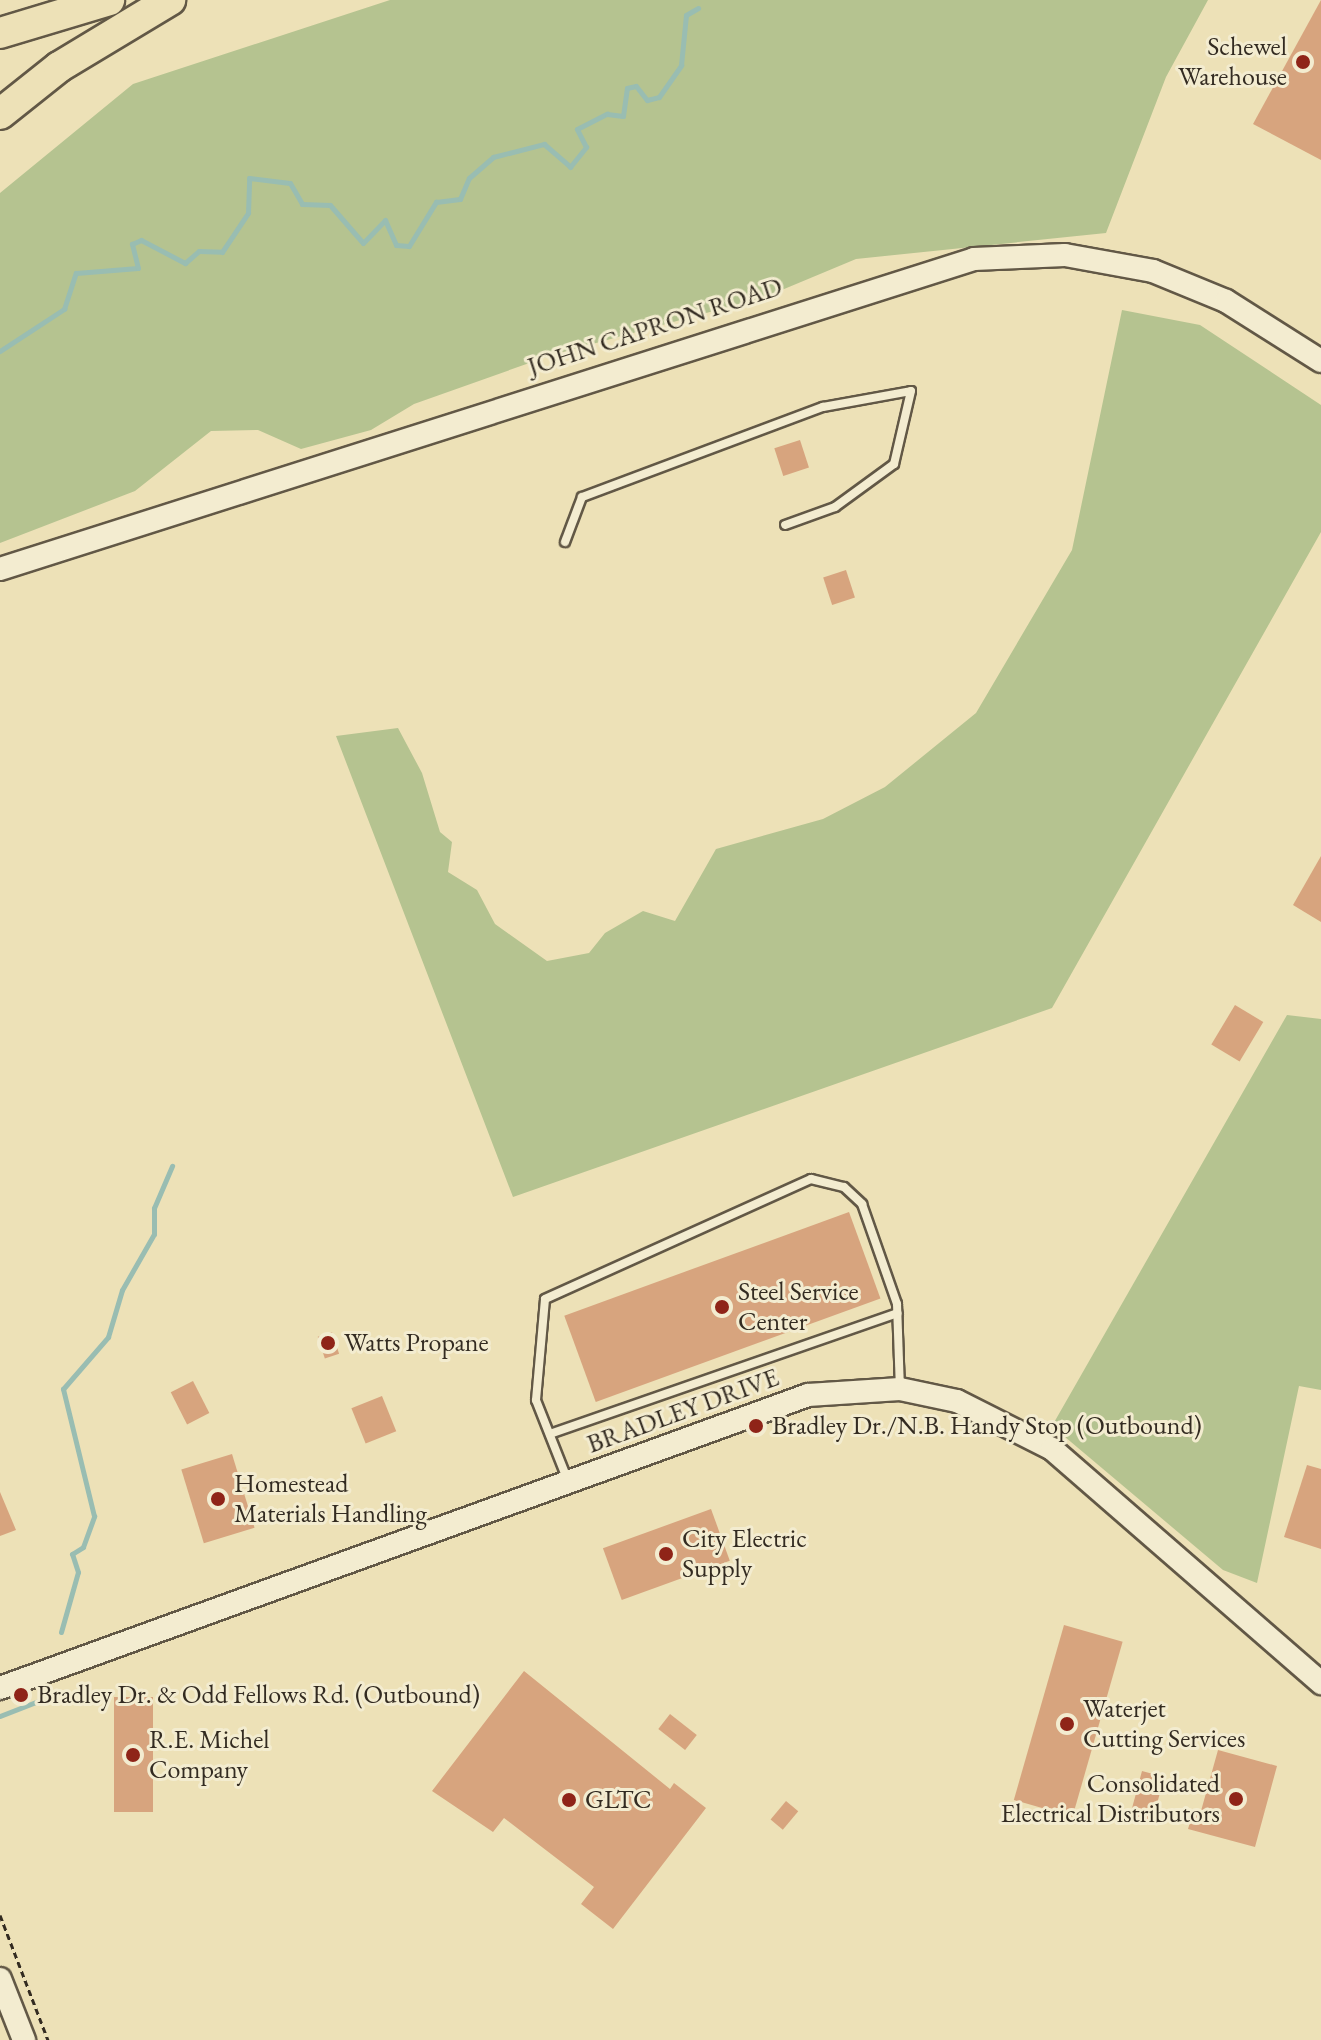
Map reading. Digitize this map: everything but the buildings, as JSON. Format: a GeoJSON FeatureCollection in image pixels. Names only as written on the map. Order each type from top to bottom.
{"type":"FeatureCollection","features":[{"type":"Feature","properties":{"kind":"highway"},"geometry":{"type":"LineString","coordinates":[[0,33],[109,0]]}},
{"type":"Feature","properties":{"kind":"highway"},"geometry":{"type":"LineString","coordinates":[[0,114],[59,67],[170,0]]}},
{"type":"Feature","properties":{"kind":"street","name":"JOHN CAPRON ROAD"},"geometry":{"type":"LineString","coordinates":[[0,569],[925,269],[985,257],[1065,255],[1153,271],[1226,301],[1321,361]]}},
{"type":"Feature","properties":{"kind":"street","name":"BRADLEY DRIVE"},"geometry":{"type":"LineString","coordinates":[[0,1688],[808,1395],[900,1389],[957,1401],[1052,1449],[1321,1683]]}},
{"type":"Feature","properties":{"kind":"street"},"geometry":{"type":"LineString","coordinates":[[0,1979],[24,2040]]}},
{"type":"Feature","properties":{"kind":"lane"},"geometry":{"type":"LineString","coordinates":[[565,542],[582,497],[823,407],[911,391],[894,464],[835,507],[785,525]]}},
{"type":"Feature","properties":{"kind":"lane"},"geometry":{"type":"LineString","coordinates":[[569,1482],[536,1400],[545,1299],[811,1179],[844,1187],[862,1204],[898,1313],[900,1389]]}},
{"type":"Feature","properties":{"kind":"lane"},"geometry":{"type":"LineString","coordinates":[[550,1434],[898,1313]]}},
{"type":"Feature","properties":{"kind":"path"},"geometry":{"type":"LineString","coordinates":[[0,1915],[48,2040]]}},
{"type":"Feature","properties":{"kind":"green space"},"geometry":{"type":"Polygon","coordinates":[[[390,0],[1208,0],[1166,77],[1106,233],[856,259],[765,297],[552,355],[414,404],[371,430],[301,449],[258,430],[211,431],[135,491],[0,543],[0,193],[133,84],[390,0]]]}},
{"type":"Feature","properties":{"kind":"green space"},"geometry":{"type":"Polygon","coordinates":[[[1122,310],[1200,325],[1321,405],[1321,532],[1052,1008],[513,1197],[336,736],[398,728],[422,773],[440,832],[452,842],[448,872],[477,890],[495,924],[547,961],[589,953],[605,933],[643,911],[675,921],[716,849],[823,819],[885,787],[976,713],[1072,550],[1122,310]]]}},
{"type":"Feature","properties":{"kind":"green space"},"geometry":{"type":"Polygon","coordinates":[[[1287,1015],[1321,1019],[1321,1390],[1299,1386],[1257,1583],[1223,1570],[1052,1426],[1287,1015]]]}},
{"type":"Feature","properties":{"kind":"waterway"},"geometry":{"type":"LineString","coordinates":[[0,351],[64,309],[76,273],[138,268],[132,244],[141,240],[185,263],[199,251],[222,252],[248,213],[249,178],[290,183],[302,204],[330,205],[363,243],[385,220],[396,245],[409,246],[436,202],[460,199],[469,178],[493,157],[544,144],[570,167],[586,147],[577,129],[607,114],[623,116],[627,88],[636,86],[647,100],[659,97],[681,65],[686,15],[698,8]]}},
{"type":"Feature","properties":{"kind":"waterway"},"geometry":{"type":"LineString","coordinates":[[61,1632],[78,1572],[72,1554],[83,1547],[94,1516],[63,1389],[108,1337],[122,1290],[154,1234],[154,1208],[172,1166]]}},
{"type":"Feature","properties":{"kind":"waterway"},"geometry":{"type":"LineString","coordinates":[[0,1716],[41,1700]]}},
{"type":"Feature","properties":{"kind":"place","name":"Schewel Warehouse"},"geometry":{"type":"Point","coordinates":[1303,62]}},
{"type":"Feature","properties":{"kind":"place","name":"Steel Service Center"},"geometry":{"type":"Point","coordinates":[722,1307]}},
{"type":"Feature","properties":{"kind":"place","name":"Watts Propane"},"geometry":{"type":"Point","coordinates":[328,1343]}},
{"type":"Feature","properties":{"kind":"place","name":"Bradley Dr./N.B. Handy Stop (Outbound)"},"geometry":{"type":"Point","coordinates":[756,1426]}},
{"type":"Feature","properties":{"kind":"place","name":"Homestead Materials Handling"},"geometry":{"type":"Point","coordinates":[218,1499]}},
{"type":"Feature","properties":{"kind":"place","name":"City Electric Supply"},"geometry":{"type":"Point","coordinates":[666,1554]}},
{"type":"Feature","properties":{"kind":"place","name":"Bradley Dr. & Odd Fellows Rd. (Outbound)"},"geometry":{"type":"Point","coordinates":[21,1695]}},
{"type":"Feature","properties":{"kind":"place","name":"Waterjet Cutting Services"},"geometry":{"type":"Point","coordinates":[1067,1724]}},
{"type":"Feature","properties":{"kind":"place","name":"R.E. Michel Company"},"geometry":{"type":"Point","coordinates":[133,1755]}},
{"type":"Feature","properties":{"kind":"place","name":"Consolidated Electrical Distributors"},"geometry":{"type":"Point","coordinates":[1236,1799]}},
{"type":"Feature","properties":{"kind":"place","name":"GLTC"},"geometry":{"type":"Point","coordinates":[569,1800]}}]}
